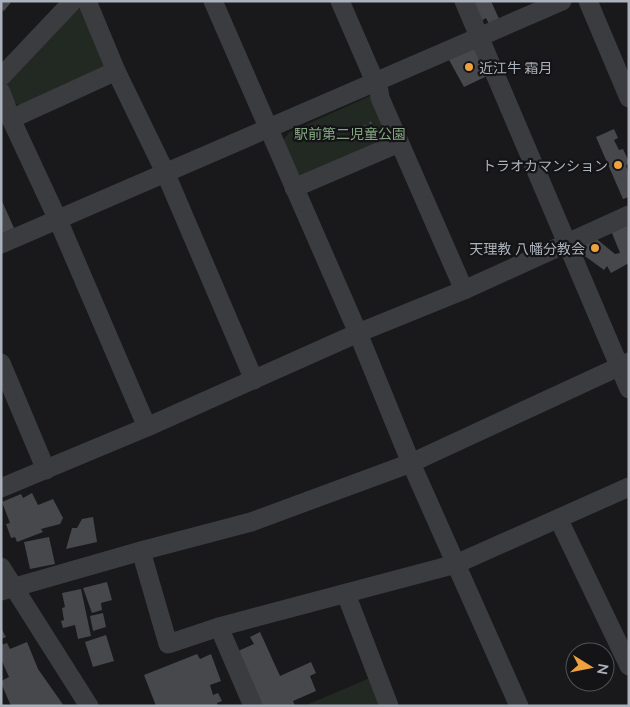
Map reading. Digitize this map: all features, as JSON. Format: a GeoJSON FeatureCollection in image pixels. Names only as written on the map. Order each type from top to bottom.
{"type":"FeatureCollection","features":[{"type":"Feature","properties":{"kind":"street"},"geometry":{"type":"LineString","coordinates":[[1,77],[73,1]]}},
{"type":"Feature","properties":{"kind":"street"},"geometry":{"type":"LineString","coordinates":[[88,1],[116,71],[165,172],[254,380]]}},
{"type":"Feature","properties":{"kind":"street"},"geometry":{"type":"LineString","coordinates":[[213,1],[358,333],[411,463],[519,706]]}},
{"type":"Feature","properties":{"kind":"street"},"geometry":{"type":"LineString","coordinates":[[340,1],[399,143],[464,290]]}},
{"type":"Feature","properties":{"kind":"street"},"geometry":{"type":"LineString","coordinates":[[464,1],[567,244],[624,364],[629,389]]}},
{"type":"Feature","properties":{"kind":"street"},"geometry":{"type":"LineString","coordinates":[[1,244],[562,1]]}},
{"type":"Feature","properties":{"kind":"street"},"geometry":{"type":"LineString","coordinates":[[588,1],[629,98]]}},
{"type":"Feature","properties":{"kind":"street"},"geometry":{"type":"LineString","coordinates":[[11,118],[116,71]]}},
{"type":"Feature","properties":{"kind":"street"},"geometry":{"type":"LineString","coordinates":[[1,92],[147,427]]}},
{"type":"Feature","properties":{"kind":"street"},"geometry":{"type":"LineString","coordinates":[[294,188],[399,143]]}},
{"type":"Feature","properties":{"kind":"street"},"geometry":{"type":"LineString","coordinates":[[1,488],[147,427],[358,333],[464,290],[629,215]]}},
{"type":"Feature","properties":{"kind":"street"},"geometry":{"type":"LineString","coordinates":[[1,364],[46,470]]}},
{"type":"Feature","properties":{"kind":"street"},"geometry":{"type":"LineString","coordinates":[[7,589],[251,522],[411,463],[624,364]]}},
{"type":"Feature","properties":{"kind":"street"},"geometry":{"type":"LineString","coordinates":[[141,551],[168,644],[219,628],[456,564],[629,488]]}},
{"type":"Feature","properties":{"kind":"street"},"geometry":{"type":"LineString","coordinates":[[559,520],[629,666]]}},
{"type":"Feature","properties":{"kind":"street"},"geometry":{"type":"LineString","coordinates":[[1,567],[7,589],[89,706]]}},
{"type":"Feature","properties":{"kind":"street"},"geometry":{"type":"LineString","coordinates":[[346,594],[389,706]]}},
{"type":"Feature","properties":{"kind":"street"},"geometry":{"type":"LineString","coordinates":[[219,628],[254,706]]}},
{"type":"Feature","properties":{"kind":"green space"},"geometry":{"type":"Polygon","coordinates":[[[77,8],[83,10],[108,65],[23,106],[12,103],[6,87],[10,79],[77,8]]]}},
{"type":"Feature","properties":{"kind":"green space","name":"駅前第二児童公園"},"geometry":{"type":"Polygon","coordinates":[[[372,95],[390,143],[306,179],[298,176],[283,140],[290,132],[372,95]]]}},
{"type":"Feature","properties":{"kind":"green space"},"geometry":{"type":"Polygon","coordinates":[[[370,678],[382,706],[304,706],[370,678]]]}},
{"type":"Feature","properties":{"kind":"building"},"geometry":{"type":"Polygon","coordinates":[[[1,1],[12,1],[4,11],[1,9],[1,1]]]}},
{"type":"Feature","properties":{"kind":"building"},"geometry":{"type":"Polygon","coordinates":[[[474,1],[491,1],[500,21],[490,26],[486,18],[481,21],[474,1]]]}},
{"type":"Feature","properties":{"kind":"building","name":"近江牛 霜月"},"geometry":{"type":"Polygon","coordinates":[[[473,48],[479,51],[489,75],[464,87],[448,58],[473,48]]]}},
{"type":"Feature","properties":{"kind":"building","name":"トラオカマンション"},"geometry":{"type":"Polygon","coordinates":[[[614,129],[618,138],[614,140],[619,150],[623,149],[629,162],[626,166],[629,174],[629,197],[623,199],[596,137],[614,129]]]}},
{"type":"Feature","properties":{"kind":"building"},"geometry":{"type":"Polygon","coordinates":[[[1,199],[14,228],[1,234],[1,199]]]}},
{"type":"Feature","properties":{"kind":"building","name":"天理教 八幡分教会"},"geometry":{"type":"Polygon","coordinates":[[[627,221],[629,226],[629,263],[611,273],[607,266],[604,270],[582,254],[584,250],[580,247],[593,236],[615,254],[620,253],[610,228],[627,221]]]}},
{"type":"Feature","properties":{"kind":"building"},"geometry":{"type":"Polygon","coordinates":[[[32,493],[38,505],[53,499],[63,518],[60,524],[41,529],[43,532],[17,542],[15,537],[11,538],[6,524],[10,523],[2,502],[21,494],[23,498],[32,493]]]}},
{"type":"Feature","properties":{"kind":"building"},"geometry":{"type":"Polygon","coordinates":[[[93,517],[97,542],[66,549],[72,528],[77,528],[82,519],[93,517]]]}},
{"type":"Feature","properties":{"kind":"building"},"geometry":{"type":"Polygon","coordinates":[[[49,537],[55,564],[30,569],[24,542],[49,537]]]}},
{"type":"Feature","properties":{"kind":"building"},"geometry":{"type":"Polygon","coordinates":[[[107,582],[112,600],[101,603],[102,610],[92,613],[83,588],[107,582]]]}},
{"type":"Feature","properties":{"kind":"building"},"geometry":{"type":"Polygon","coordinates":[[[81,589],[91,636],[78,639],[75,625],[63,628],[61,621],[64,620],[62,608],[65,607],[62,593],[81,589]]]}},
{"type":"Feature","properties":{"kind":"building"},"geometry":{"type":"Polygon","coordinates":[[[103,613],[106,627],[93,631],[90,616],[103,613]]]}},
{"type":"Feature","properties":{"kind":"building"},"geometry":{"type":"Polygon","coordinates":[[[1,628],[6,637],[1,639],[1,628]]]}},
{"type":"Feature","properties":{"kind":"building"},"geometry":{"type":"Polygon","coordinates":[[[260,632],[280,676],[311,662],[316,673],[310,676],[316,691],[293,701],[295,706],[262,706],[238,651],[254,644],[250,637],[260,632]]]}},
{"type":"Feature","properties":{"kind":"building"},"geometry":{"type":"Polygon","coordinates":[[[106,635],[114,661],[93,667],[85,642],[106,635]]]}},
{"type":"Feature","properties":{"kind":"building"},"geometry":{"type":"Polygon","coordinates":[[[27,642],[38,669],[64,706],[11,706],[1,683],[1,681],[9,677],[1,659],[1,645],[7,643],[10,649],[27,642]]]}},
{"type":"Feature","properties":{"kind":"building"},"geometry":{"type":"Polygon","coordinates":[[[197,654],[200,659],[211,654],[221,681],[210,685],[213,695],[218,693],[222,701],[217,703],[218,706],[156,706],[144,675],[197,654]]]}},
{"type":"Feature","properties":{"kind":"place","name":"近江牛 霜月"},"geometry":{"type":"Point","coordinates":[469,67]}},
{"type":"Feature","properties":{"kind":"place","name":"トラオカマンション"},"geometry":{"type":"Point","coordinates":[618,165]}},
{"type":"Feature","properties":{"kind":"place","name":"天理教 八幡分教会"},"geometry":{"type":"Point","coordinates":[595,248]}}]}
